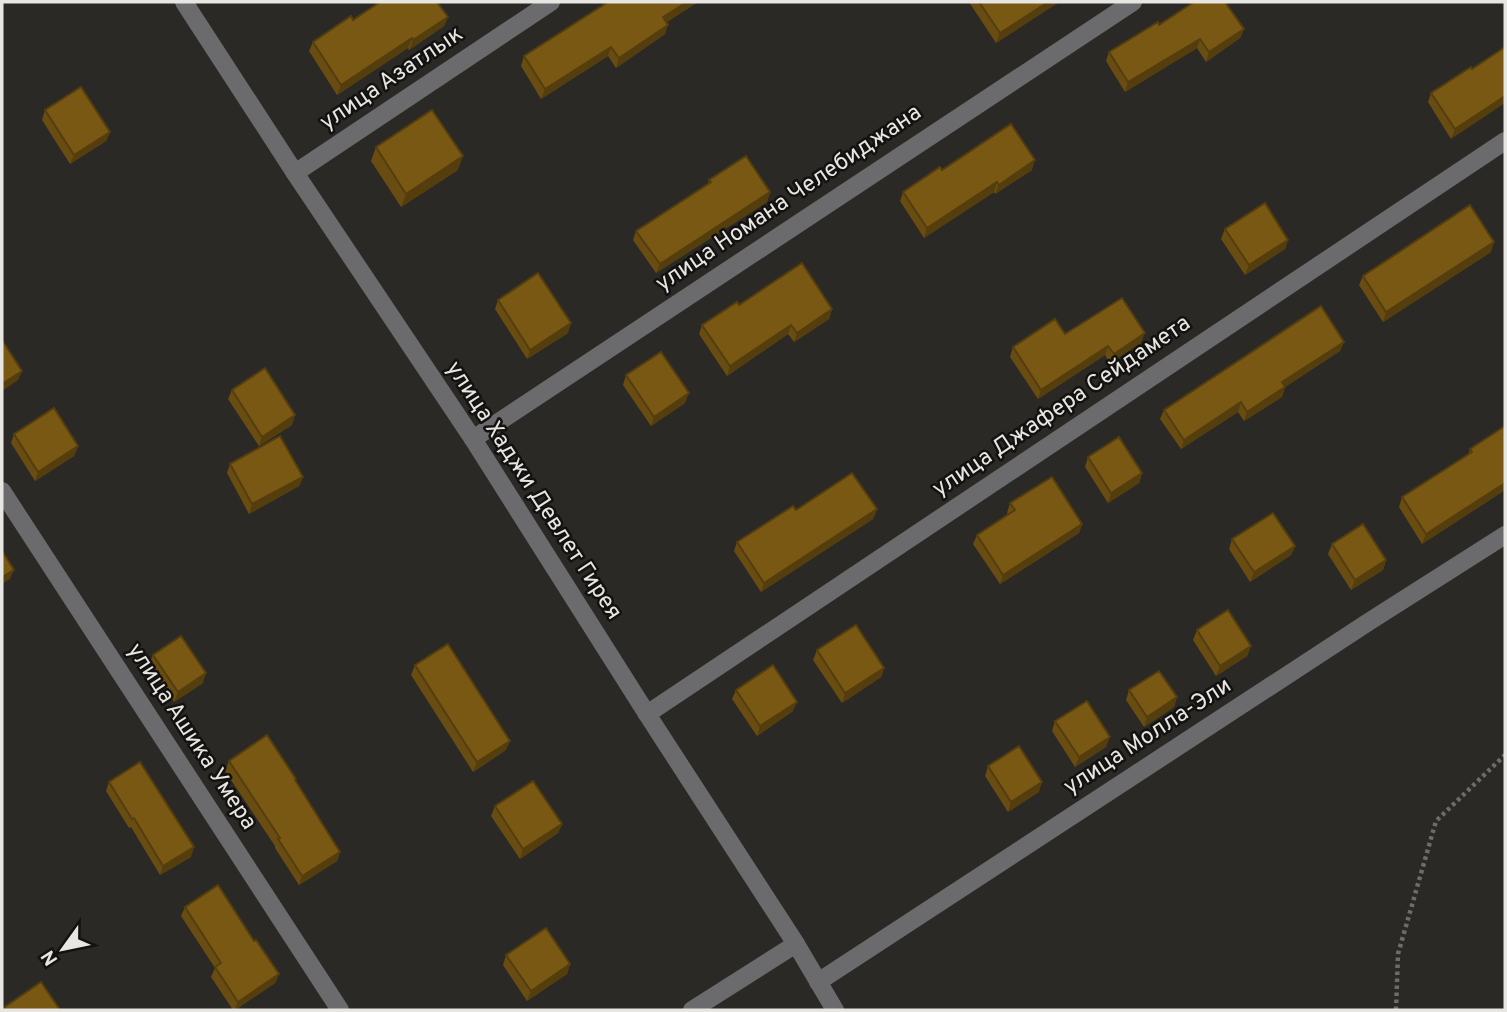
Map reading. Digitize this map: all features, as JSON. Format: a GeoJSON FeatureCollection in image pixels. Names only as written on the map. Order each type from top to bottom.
{"type":"FeatureCollection","features":[{"type":"Feature","properties":{"kind":"street","name":"улица Хаджи Девлет Гирея"},"geometry":{"type":"LineString","coordinates":[[184,2],[472,439],[796,944],[835,1010]]}},
{"type":"Feature","properties":{"kind":"street","name":"улица Азатлык"},"geometry":{"type":"LineString","coordinates":[[295,173],[551,2]]}},
{"type":"Feature","properties":{"kind":"street","name":"улица Номана Челебиджана"},"geometry":{"type":"LineString","coordinates":[[472,439],[1132,2]]}},
{"type":"Feature","properties":{"kind":"street","name":"улица Джафера Сейдамета"},"geometry":{"type":"LineString","coordinates":[[647,714],[1505,141]]}},
{"type":"Feature","properties":{"kind":"street","name":"улица Ашика Умера"},"geometry":{"type":"LineString","coordinates":[[2,491],[340,1010]]}},
{"type":"Feature","properties":{"kind":"street","name":"улица Молла-Эли"},"geometry":{"type":"LineString","coordinates":[[818,982],[1505,535]]}},
{"type":"Feature","properties":{"kind":"street"},"geometry":{"type":"LineString","coordinates":[[692,1010],[796,944]]}},
{"type":"Feature","properties":{"kind":"path"},"geometry":{"type":"LineString","coordinates":[[1396,1010],[1398,954],[1436,821],[1505,755]]}},
{"type":"Feature","properties":{"kind":"building"},"geometry":{"type":"Polygon","coordinates":[[[380,2],[437,2],[448,17],[341,85],[313,42],[351,16],[353,20],[380,2]]]}},
{"type":"Feature","properties":{"kind":"building"},"geometry":{"type":"Polygon","coordinates":[[[608,2],[687,2],[663,17],[668,25],[619,58],[611,47],[545,89],[524,56],[608,2]]]}},
{"type":"Feature","properties":{"kind":"building"},"geometry":{"type":"Polygon","coordinates":[[[979,2],[1048,2],[1000,33],[979,2]]]}},
{"type":"Feature","properties":{"kind":"building"},"geometry":{"type":"Polygon","coordinates":[[[1194,2],[1225,2],[1244,29],[1209,52],[1200,39],[1128,82],[1109,52],[1194,2]]]}},
{"type":"Feature","properties":{"kind":"building"},"geometry":{"type":"Polygon","coordinates":[[[1505,47],[1505,96],[1455,129],[1431,93],[1505,47]]]}},
{"type":"Feature","properties":{"kind":"building"},"geometry":{"type":"Polygon","coordinates":[[[81,87],[110,132],[74,155],[45,110],[81,87]]]}},
{"type":"Feature","properties":{"kind":"building"},"geometry":{"type":"Polygon","coordinates":[[[432,110],[463,156],[406,194],[376,147],[432,110]]]}},
{"type":"Feature","properties":{"kind":"building"},"geometry":{"type":"Polygon","coordinates":[[[1011,124],[1035,160],[927,228],[903,192],[940,167],[942,170],[1011,124]]]}},
{"type":"Feature","properties":{"kind":"building"},"geometry":{"type":"Polygon","coordinates":[[[746,156],[770,192],[660,264],[636,231],[746,156]]]}},
{"type":"Feature","properties":{"kind":"building"},"geometry":{"type":"Polygon","coordinates":[[[1265,203],[1288,240],[1249,265],[1225,229],[1265,203]]]}},
{"type":"Feature","properties":{"kind":"building"},"geometry":{"type":"Polygon","coordinates":[[[1470,205],[1494,242],[1386,312],[1363,276],[1470,205]]]}},
{"type":"Feature","properties":{"kind":"building"},"geometry":{"type":"Polygon","coordinates":[[[802,263],[832,309],[797,333],[791,325],[730,366],[702,325],[737,302],[739,305],[802,263]]]}},
{"type":"Feature","properties":{"kind":"building"},"geometry":{"type":"Polygon","coordinates":[[[538,273],[571,323],[530,350],[498,300],[538,273]]]}},
{"type":"Feature","properties":{"kind":"building"},"geometry":{"type":"Polygon","coordinates":[[[1122,298],[1145,333],[1114,354],[1108,346],[1041,390],[1013,347],[1055,319],[1065,334],[1122,298]]]}},
{"type":"Feature","properties":{"kind":"building"},"geometry":{"type":"Polygon","coordinates":[[[1321,306],[1344,342],[1282,382],[1285,387],[1247,412],[1241,402],[1184,440],[1164,410],[1321,306]]]}},
{"type":"Feature","properties":{"kind":"building"},"geometry":{"type":"Polygon","coordinates":[[[2,340],[22,371],[2,384],[2,340]]]}},
{"type":"Feature","properties":{"kind":"building"},"geometry":{"type":"Polygon","coordinates":[[[661,352],[689,393],[654,417],[626,375],[661,352]]]}},
{"type":"Feature","properties":{"kind":"building"},"geometry":{"type":"Polygon","coordinates":[[[265,368],[295,415],[262,437],[232,390],[265,368]]]}},
{"type":"Feature","properties":{"kind":"building"},"geometry":{"type":"Polygon","coordinates":[[[54,408],[78,446],[38,472],[14,434],[54,408]]]}},
{"type":"Feature","properties":{"kind":"building"},"geometry":{"type":"Polygon","coordinates":[[[1505,426],[1505,483],[1426,534],[1402,497],[1472,452],[1470,449],[1505,426]]]}},
{"type":"Feature","properties":{"kind":"building"},"geometry":{"type":"Polygon","coordinates":[[[280,436],[303,477],[252,504],[230,464],[280,436]]]}},
{"type":"Feature","properties":{"kind":"building"},"geometry":{"type":"Polygon","coordinates":[[[1119,437],[1142,473],[1111,493],[1088,457],[1119,437]]]}},
{"type":"Feature","properties":{"kind":"building"},"geometry":{"type":"Polygon","coordinates":[[[852,473],[877,509],[764,583],[737,542],[793,506],[796,510],[852,473]]]}},
{"type":"Feature","properties":{"kind":"building"},"geometry":{"type":"Polygon","coordinates":[[[1052,477],[1082,524],[1003,575],[977,535],[1015,510],[1010,503],[1052,477]]]}},
{"type":"Feature","properties":{"kind":"building"},"geometry":{"type":"Polygon","coordinates":[[[1273,513],[1295,546],[1254,572],[1232,539],[1273,513]]]}},
{"type":"Feature","properties":{"kind":"building"},"geometry":{"type":"Polygon","coordinates":[[[1363,524],[1386,560],[1355,580],[1332,544],[1363,524]]]}},
{"type":"Feature","properties":{"kind":"building"},"geometry":{"type":"Polygon","coordinates":[[[2,551],[14,570],[2,577],[2,551]]]}},
{"type":"Feature","properties":{"kind":"building"},"geometry":{"type":"Polygon","coordinates":[[[1228,610],[1251,646],[1220,666],[1197,630],[1228,610]]]}},
{"type":"Feature","properties":{"kind":"building"},"geometry":{"type":"Polygon","coordinates":[[[856,625],[884,668],[845,693],[817,650],[856,625]]]}},
{"type":"Feature","properties":{"kind":"building"},"geometry":{"type":"Polygon","coordinates":[[[181,636],[206,673],[178,692],[153,655],[181,636]]]}},
{"type":"Feature","properties":{"kind":"building"},"geometry":{"type":"Polygon","coordinates":[[[448,644],[510,741],[477,762],[415,665],[448,644]]]}},
{"type":"Feature","properties":{"kind":"building"},"geometry":{"type":"Polygon","coordinates":[[[773,665],[797,702],[760,726],[736,690],[773,665]]]}},
{"type":"Feature","properties":{"kind":"building"},"geometry":{"type":"Polygon","coordinates":[[[1159,671],[1177,697],[1147,717],[1129,690],[1159,671]]]}},
{"type":"Feature","properties":{"kind":"building"},"geometry":{"type":"Polygon","coordinates":[[[1087,701],[1110,737],[1079,757],[1055,721],[1087,701]]]}},
{"type":"Feature","properties":{"kind":"building"},"geometry":{"type":"Polygon","coordinates":[[[267,735],[340,852],[302,876],[229,761],[267,735]]]}},
{"type":"Feature","properties":{"kind":"building"},"geometry":{"type":"Polygon","coordinates":[[[1019,746],[1042,782],[1011,802],[988,766],[1019,746]]]}},
{"type":"Feature","properties":{"kind":"building"},"geometry":{"type":"Polygon","coordinates":[[[140,762],[194,847],[163,866],[109,782],[140,762]]]}},
{"type":"Feature","properties":{"kind":"building"},"geometry":{"type":"Polygon","coordinates":[[[533,781],[562,824],[523,849],[495,806],[533,781]]]}},
{"type":"Feature","properties":{"kind":"building"},"geometry":{"type":"Polygon","coordinates":[[[218,885],[279,974],[238,1002],[215,967],[221,963],[185,907],[218,885]]]}},
{"type":"Feature","properties":{"kind":"building"},"geometry":{"type":"Polygon","coordinates":[[[546,928],[570,964],[531,991],[506,955],[546,928]]]}},
{"type":"Feature","properties":{"kind":"building"},"geometry":{"type":"Polygon","coordinates":[[[41,982],[60,1010],[2,1009],[41,982]]]}}]}
